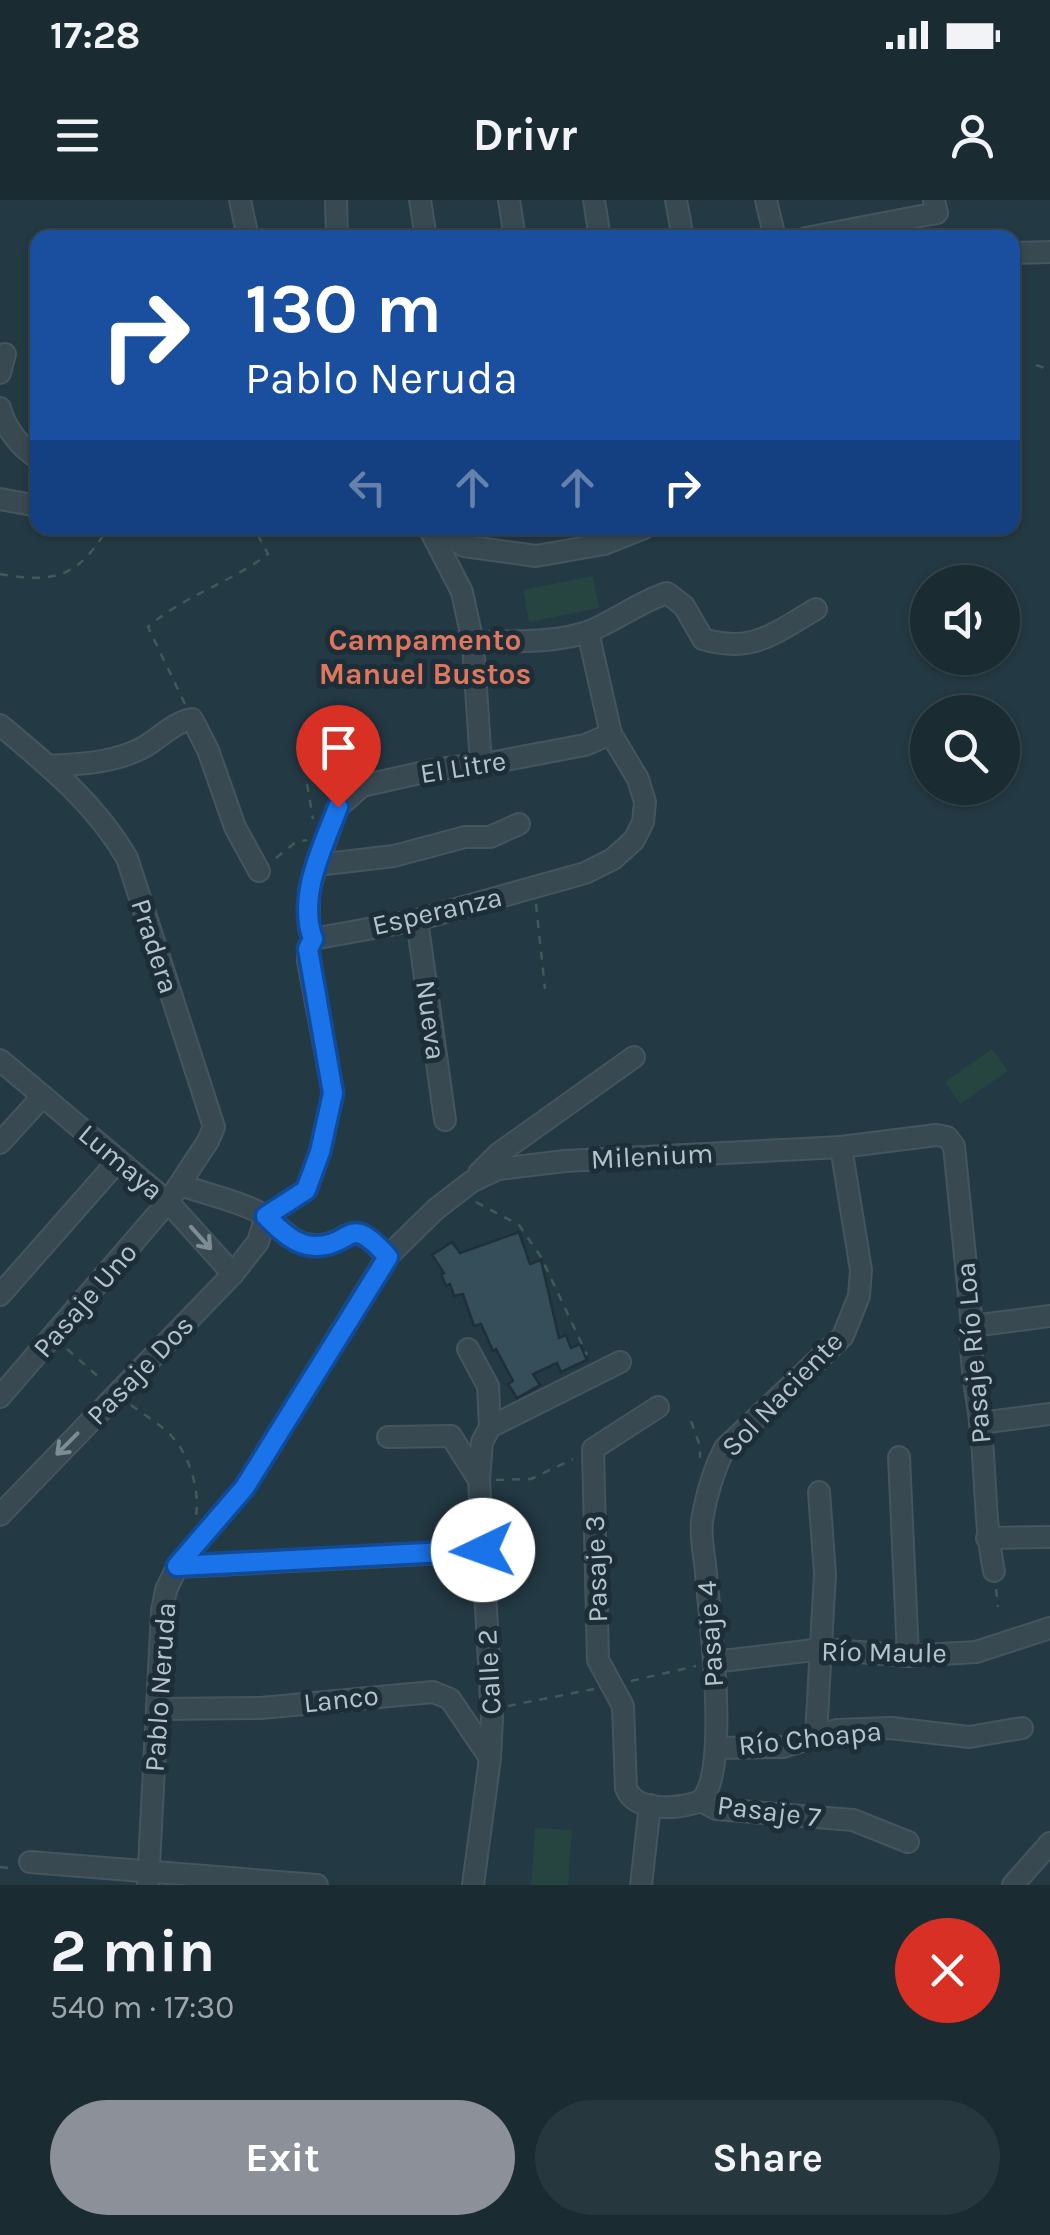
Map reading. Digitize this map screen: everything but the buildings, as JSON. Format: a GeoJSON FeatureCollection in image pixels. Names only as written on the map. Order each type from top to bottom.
{"type":"FeatureCollection","features":[{"type":"Feature","properties":{"kind":"street"},"geometry":{"type":"LineString","coordinates":[[240,200],[246,230]]}},
{"type":"Feature","properties":{"kind":"street"},"geometry":{"type":"LineString","coordinates":[[336,200],[337,230]]}},
{"type":"Feature","properties":{"kind":"street"},"geometry":{"type":"LineString","coordinates":[[420,200],[425,230]]}},
{"type":"Feature","properties":{"kind":"street"},"geometry":{"type":"LineString","coordinates":[[508,200],[514,230]]}},
{"type":"Feature","properties":{"kind":"street"},"geometry":{"type":"LineString","coordinates":[[594,200],[599,230]]}},
{"type":"Feature","properties":{"kind":"street"},"geometry":{"type":"LineString","coordinates":[[676,200],[682,230]]}},
{"type":"Feature","properties":{"kind":"street"},"geometry":{"type":"LineString","coordinates":[[766,200],[773,230]]}},
{"type":"Feature","properties":{"kind":"street"},"geometry":{"type":"LineString","coordinates":[[848,230],[937,213],[934,200]]}},
{"type":"Feature","properties":{"kind":"street"},"geometry":{"type":"LineString","coordinates":[[1020,254],[1050,252]]}},
{"type":"Feature","properties":{"kind":"street"},"geometry":{"type":"LineString","coordinates":[[0,408],[4,422],[30,454]]}},
{"type":"Feature","properties":{"kind":"street"},"geometry":{"type":"LineString","coordinates":[[0,498],[30,504]]}},
{"type":"Feature","properties":{"kind":"street"},"geometry":{"type":"LineString","coordinates":[[434,535],[462,592],[473,643],[481,764]]}},
{"type":"Feature","properties":{"kind":"street"},"geometry":{"type":"LineString","coordinates":[[444,535],[464,546],[536,556],[604,544],[626,535]]}},
{"type":"Feature","properties":{"kind":"street"},"geometry":{"type":"LineString","coordinates":[[473,643],[588,632],[666,592],[684,606],[703,639],[730,647],[752,642],[816,609]]}},
{"type":"Feature","properties":{"kind":"street","name":"Esperanza"},"geometry":{"type":"LineString","coordinates":[[313,939],[416,920],[585,873],[613,858],[634,840],[644,822],[645,802],[638,779],[611,734],[588,632]]}},
{"type":"Feature","properties":{"kind":"street"},"geometry":{"type":"LineString","coordinates":[[49,766],[112,759],[141,749],[181,721],[192,719],[208,750],[235,826],[259,871]]}},
{"type":"Feature","properties":{"kind":"street","name":"Pradera"},"geometry":{"type":"LineString","coordinates":[[0,724],[49,766],[108,827],[127,858],[214,1127],[175,1193]]}},
{"type":"Feature","properties":{"kind":"street","name":"El Litre"},"geometry":{"type":"LineString","coordinates":[[313,939],[309,928],[309,892],[316,865],[338,807],[362,786],[585,745],[611,734]]}},
{"type":"Feature","properties":{"kind":"street"},"geometry":{"type":"LineString","coordinates":[[316,865],[394,856],[465,837],[490,837],[518,824]]}},
{"type":"Feature","properties":{"kind":"street","name":"Nueva"},"geometry":{"type":"LineString","coordinates":[[416,920],[445,1120]]}},
{"type":"Feature","properties":{"kind":"street"},"geometry":{"type":"LineString","coordinates":[[266,1216],[306,1190],[320,1152],[333,1093],[308,961],[313,939]]}},
{"type":"Feature","properties":{"kind":"street"},"geometry":{"type":"LineString","coordinates":[[464,1187],[498,1154],[634,1057]]}},
{"type":"Feature","properties":{"kind":"street","name":"Lumaya"},"geometry":{"type":"LineString","coordinates":[[0,1060],[118,1161],[175,1193],[233,1274]]}},
{"type":"Feature","properties":{"kind":"street"},"geometry":{"type":"LineString","coordinates":[[0,1143],[43,1096]]}},
{"type":"Feature","properties":{"kind":"street","name":"Milenium"},"geometry":{"type":"LineString","coordinates":[[388,1257],[464,1187],[498,1170],[565,1161],[840,1147],[936,1135],[947,1137]]}},
{"type":"Feature","properties":{"kind":"street","name":"Pasaje Río Loa"},"geometry":{"type":"LineString","coordinates":[[947,1137],[954,1146],[987,1538],[994,1572]]}},
{"type":"Feature","properties":{"kind":"street","name":"Sol Naciente"},"geometry":{"type":"LineString","coordinates":[[702,1524],[718,1462],[726,1448],[843,1336],[858,1296],[861,1270],[840,1147]]}},
{"type":"Feature","properties":{"kind":"street"},"geometry":{"type":"LineString","coordinates":[[0,1295],[118,1161]]}},
{"type":"Feature","properties":{"kind":"street"},"geometry":{"type":"LineString","coordinates":[[175,1193],[266,1216],[296,1241],[316,1246],[362,1234],[388,1257]]}},
{"type":"Feature","properties":{"kind":"street","name":"Pasaje Uno"},"geometry":{"type":"LineString","coordinates":[[0,1397],[175,1193]]}},
{"type":"Feature","properties":{"kind":"street","name":"Pasaje Dos"},"geometry":{"type":"LineString","coordinates":[[0,1516],[233,1274],[258,1242],[266,1216]]}},
{"type":"Feature","properties":{"kind":"street","name":"Pablo Neruda"},"geometry":{"type":"LineString","coordinates":[[149,1878],[166,1590],[177,1566],[245,1487],[388,1257]]}},
{"type":"Feature","properties":{"kind":"street"},"geometry":{"type":"LineString","coordinates":[[972,1326],[1050,1316]]}},
{"type":"Feature","properties":{"kind":"street","name":"Calle 2"},"geometry":{"type":"LineString","coordinates":[[468,1349],[488,1386],[490,1427],[482,1442],[479,1480],[492,1718],[473,1885]]}},
{"type":"Feature","properties":{"kind":"street"},"geometry":{"type":"LineString","coordinates":[[490,1427],[620,1362]]}},
{"type":"Feature","properties":{"kind":"street"},"geometry":{"type":"LineString","coordinates":[[592,1450],[658,1407]]}},
{"type":"Feature","properties":{"kind":"street"},"geometry":{"type":"LineString","coordinates":[[980,1423],[1050,1414]]}},
{"type":"Feature","properties":{"kind":"street"},"geometry":{"type":"LineString","coordinates":[[388,1437],[451,1436],[479,1480]]}},
{"type":"Feature","properties":{"kind":"street","name":"Pasaje 3"},"geometry":{"type":"LineString","coordinates":[[592,1450],[598,1660],[623,1706],[629,1797]]}},
{"type":"Feature","properties":{"kind":"street"},"geometry":{"type":"LineString","coordinates":[[899,1458],[908,1656]]}},
{"type":"Feature","properties":{"kind":"street"},"geometry":{"type":"LineString","coordinates":[[816,1736],[826,1574],[819,1492]]}},
{"type":"Feature","properties":{"kind":"street","name":"Pasaje 4"},"geometry":{"type":"LineString","coordinates":[[700,1802],[709,1787],[716,1748],[714,1662],[702,1524]]}},
{"type":"Feature","properties":{"kind":"street"},"geometry":{"type":"LineString","coordinates":[[987,1538],[1050,1537]]}},
{"type":"Feature","properties":{"kind":"street"},"geometry":{"type":"LineString","coordinates":[[177,1566],[483,1550]]}},
{"type":"Feature","properties":{"kind":"street","name":"Río Maule"},"geometry":{"type":"LineString","coordinates":[[714,1662],[822,1649],[908,1656],[976,1652],[1050,1628]]}},
{"type":"Feature","properties":{"kind":"street","name":"Lanco"},"geometry":{"type":"LineString","coordinates":[[158,1708],[261,1708],[434,1692],[450,1700],[490,1758]]}},
{"type":"Feature","properties":{"kind":"street","name":"Río Choapa"},"geometry":{"type":"LineString","coordinates":[[716,1748],[783,1747],[837,1730],[890,1728],[969,1736],[1022,1728]]}},
{"type":"Feature","properties":{"kind":"street","name":"Pasaje 7"},"geometry":{"type":"LineString","coordinates":[[629,1797],[636,1803],[650,1805],[689,1806],[700,1802],[716,1809],[853,1820],[908,1842]]}},
{"type":"Feature","properties":{"kind":"street"},"geometry":{"type":"LineString","coordinates":[[642,1885],[650,1805]]}},
{"type":"Feature","properties":{"kind":"street"},"geometry":{"type":"LineString","coordinates":[[1013,1885],[1050,1843]]}},
{"type":"Feature","properties":{"kind":"street"},"geometry":{"type":"LineString","coordinates":[[30,1862],[149,1878],[317,1885]]}},
{"type":"Feature","properties":{"kind":"path"},"geometry":{"type":"LineString","coordinates":[[1036,365],[1050,370]]}},
{"type":"Feature","properties":{"kind":"path"},"geometry":{"type":"LineString","coordinates":[[0,574],[27,579],[72,572],[90,556],[104,535]]}},
{"type":"Feature","properties":{"kind":"path"},"geometry":{"type":"LineString","coordinates":[[192,719],[148,627],[172,606],[268,554],[258,535]]}},
{"type":"Feature","properties":{"kind":"path"},"geometry":{"type":"LineString","coordinates":[[259,871],[296,842],[317,838]]}},
{"type":"Feature","properties":{"kind":"path"},"geometry":{"type":"LineString","coordinates":[[534,887],[545,988]]}},
{"type":"Feature","properties":{"kind":"path"},"geometry":{"type":"LineString","coordinates":[[464,1187],[519,1225],[541,1257],[596,1375]]}},
{"type":"Feature","properties":{"kind":"path"},"geometry":{"type":"LineString","coordinates":[[54,1337],[118,1395],[174,1438],[187,1462],[198,1505]]}},
{"type":"Feature","properties":{"kind":"path"},"geometry":{"type":"LineString","coordinates":[[479,1480],[531,1479],[592,1450]]}},
{"type":"Feature","properties":{"kind":"green space"},"geometry":{"type":"Polygon","coordinates":[[[593,576],[599,608],[529,622],[523,590],[593,576]]]}},
{"type":"Feature","properties":{"kind":"green space"},"geometry":{"type":"Polygon","coordinates":[[[992,1049],[1008,1071],[960,1104],[945,1082],[992,1049]]]}},
{"type":"Feature","properties":{"kind":"green space"},"geometry":{"type":"Polygon","coordinates":[[[535,1828],[572,1830],[568,1885],[531,1885],[535,1828]]]}},
{"type":"Feature","properties":{"kind":"district","name":"Campamento Manuel Bustos"},"geometry":{"type":"Point","coordinates":[425,657]}},
{"type":"Feature","properties":{"kind":"route"},"geometry":{"type":"LineString","coordinates":[[338,807],[309,892],[309,928],[313,939],[308,949],[333,1093],[320,1152],[306,1190],[266,1216],[296,1241],[316,1246],[362,1234],[388,1257],[245,1487],[177,1566],[483,1550]]}}]}
